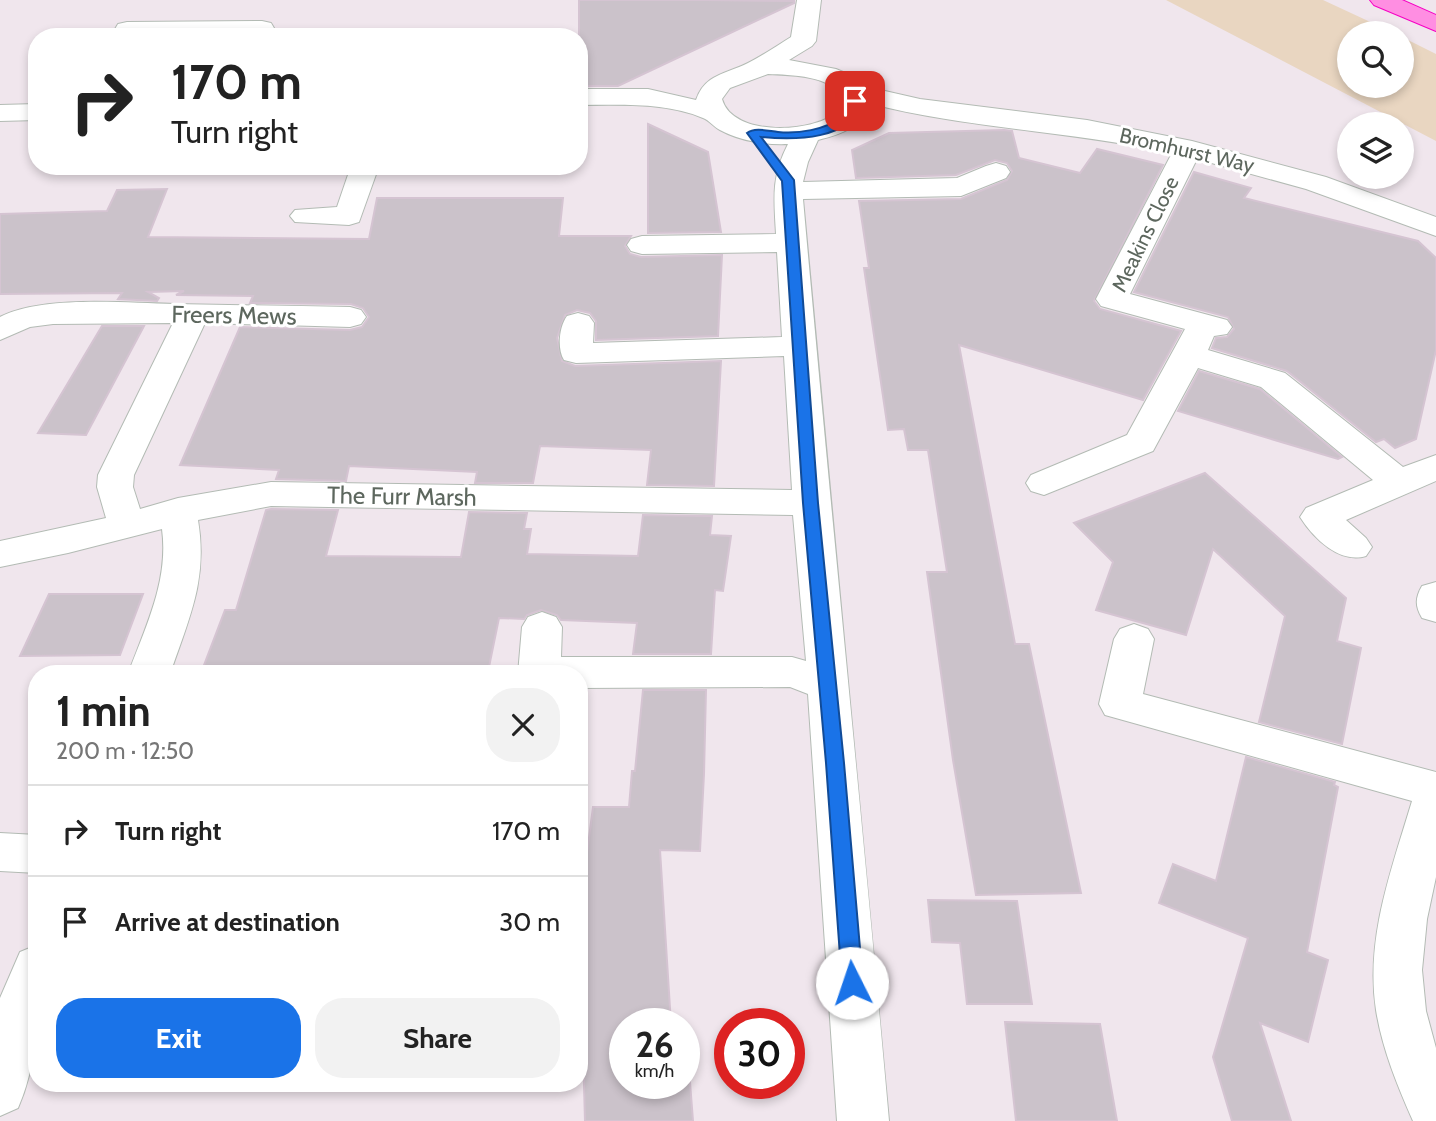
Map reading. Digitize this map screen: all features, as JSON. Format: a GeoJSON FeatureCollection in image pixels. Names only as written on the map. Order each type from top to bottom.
{"type":"FeatureCollection","features":[{"type":"Feature","properties":{"kind":"highway"},"geometry":{"type":"LineString","coordinates":[[1382,0],[1436,24]]}},
{"type":"Feature","properties":{"kind":"street"},"geometry":{"type":"LineString","coordinates":[[809,0],[803,41],[821,72]]}},
{"type":"Feature","properties":{"kind":"street"},"geometry":{"type":"LineString","coordinates":[[161,28],[263,25]]}},
{"type":"Feature","properties":{"kind":"street"},"geometry":{"type":"LineString","coordinates":[[588,97],[648,97],[718,83],[757,68],[803,41]]}},
{"type":"Feature","properties":{"kind":"street"},"geometry":{"type":"LineString","coordinates":[[757,68],[788,66],[821,72]]}},
{"type":"Feature","properties":{"kind":"street","name":"Bromhurst Way"},"geometry":{"type":"LineString","coordinates":[[821,72],[834,77],[852,91],[929,108],[1056,123],[1266,169],[1343,192],[1436,227]]}},
{"type":"Feature","properties":{"kind":"street"},"geometry":{"type":"LineString","coordinates":[[718,83],[711,92],[710,102],[714,112],[723,120],[752,133],[807,135]]}},
{"type":"Feature","properties":{"kind":"street"},"geometry":{"type":"LineString","coordinates":[[846,120],[855,101],[852,91]]}},
{"type":"Feature","properties":{"kind":"street"},"geometry":{"type":"LineString","coordinates":[[648,97],[714,112]]}},
{"type":"Feature","properties":{"kind":"street","name":"Bromhurst Way"},"geometry":{"type":"LineString","coordinates":[[807,135],[829,129],[846,120],[880,112],[929,108]]}},
{"type":"Feature","properties":{"kind":"street"},"geometry":{"type":"LineString","coordinates":[[0,113],[28,111]]}},
{"type":"Feature","properties":{"kind":"street"},"geometry":{"type":"LineString","coordinates":[[752,133],[788,186]]}},
{"type":"Feature","properties":{"kind":"street"},"geometry":{"type":"LineString","coordinates":[[807,135],[793,161],[788,186],[791,243],[863,1121]]}},
{"type":"Feature","properties":{"kind":"street","name":"Meakins Close"},"geometry":{"type":"LineString","coordinates":[[1186,150],[1112,299],[1210,326],[1189,355]]}},
{"type":"Feature","properties":{"kind":"street"},"geometry":{"type":"LineString","coordinates":[[788,186],[961,187],[996,172]]}},
{"type":"Feature","properties":{"kind":"street"},"geometry":{"type":"LineString","coordinates":[[305,216],[349,216],[362,175]]}},
{"type":"Feature","properties":{"kind":"street"},"geometry":{"type":"LineString","coordinates":[[642,245],[791,243]]}},
{"type":"Feature","properties":{"kind":"street","name":"Freers Mews"},"geometry":{"type":"LineString","coordinates":[[0,330],[21,318],[53,314],[119,312],[350,317]]}},
{"type":"Feature","properties":{"kind":"street"},"geometry":{"type":"LineString","coordinates":[[126,524],[115,487],[116,475],[193,314]]}},
{"type":"Feature","properties":{"kind":"street"},"geometry":{"type":"LineString","coordinates":[[578,323],[576,353],[800,346]]}},
{"type":"Feature","properties":{"kind":"street"},"geometry":{"type":"LineString","coordinates":[[1044,483],[1140,443],[1189,355],[1273,380],[1400,483]]}},
{"type":"Feature","properties":{"kind":"street"},"geometry":{"type":"LineString","coordinates":[[1353,547],[1319,517],[1436,467]]}},
{"type":"Feature","properties":{"kind":"street","name":"The Furr Marsh"},"geometry":{"type":"LineString","coordinates":[[0,554],[50,545],[177,510],[271,494],[811,503]]}},
{"type":"Feature","properties":{"kind":"street"},"geometry":{"type":"LineString","coordinates":[[152,665],[181,583],[184,550],[177,510]]}},
{"type":"Feature","properties":{"kind":"street"},"geometry":{"type":"LineString","coordinates":[[1436,596],[1436,608]]}},
{"type":"Feature","properties":{"kind":"street"},"geometry":{"type":"LineString","coordinates":[[540,665],[542,627]]}},
{"type":"Feature","properties":{"kind":"street"},"geometry":{"type":"LineString","coordinates":[[1134,639],[1120,704],[1436,792],[1409,895],[1400,944],[1399,994],[1407,1042],[1436,1114]]}},
{"type":"Feature","properties":{"kind":"street"},"geometry":{"type":"LineString","coordinates":[[588,673],[792,673],[829,685]]}},
{"type":"Feature","properties":{"kind":"street"},"geometry":{"type":"LineString","coordinates":[[0,852],[28,854]]}},
{"type":"Feature","properties":{"kind":"street"},"geometry":{"type":"LineString","coordinates":[[0,1091],[17,1019],[28,990]]}},
{"type":"Feature","properties":{"kind":"shaded area"},"geometry":{"type":"Polygon","coordinates":[[[1166,0],[1323,0],[1368,21],[1337,21],[1337,89],[1166,0]]]}},
{"type":"Feature","properties":{"kind":"shaded area"},"geometry":{"type":"Polygon","coordinates":[[[1414,43],[1436,54],[1436,141],[1414,130],[1414,112],[1380,112],[1354,98],[1414,98],[1414,43]]]}},
{"type":"Feature","properties":{"kind":"building"},"geometry":{"type":"Polygon","coordinates":[[[579,0],[794,1],[618,86],[588,86],[588,28],[579,28],[579,0]]]}},
{"type":"Feature","properties":{"kind":"building"},"geometry":{"type":"Polygon","coordinates":[[[648,124],[708,152],[721,232],[648,233],[648,124]]]}},
{"type":"Feature","properties":{"kind":"building"},"geometry":{"type":"Polygon","coordinates":[[[1012,131],[1019,158],[1080,173],[1097,149],[1163,165],[1094,301],[1100,309],[1181,331],[1143,400],[959,345],[1015,644],[1029,644],[1081,893],[976,895],[953,760],[927,572],[947,572],[928,450],[908,450],[904,429],[888,430],[864,268],[869,268],[859,201],[961,199],[1007,180],[1012,171],[1007,163],[995,160],[956,175],[856,178],[852,150],[889,133],[1012,131]]]}},
{"type":"Feature","properties":{"kind":"building"},"geometry":{"type":"Polygon","coordinates":[[[1194,172],[1251,188],[1244,198],[1418,241],[1436,258],[1436,350],[1416,439],[1395,448],[1384,439],[1376,442],[1287,371],[1212,348],[1216,338],[1227,337],[1234,329],[1228,317],[1134,292],[1194,172]]]}},
{"type":"Feature","properties":{"kind":"building"},"geometry":{"type":"Polygon","coordinates":[[[167,189],[148,237],[369,239],[377,198],[563,198],[559,236],[631,236],[625,246],[630,254],[641,257],[722,255],[718,336],[596,340],[596,321],[590,313],[577,310],[565,315],[557,338],[562,361],[575,366],[721,361],[714,486],[647,485],[651,450],[540,446],[533,483],[475,483],[477,472],[349,466],[346,481],[276,479],[279,470],[180,465],[240,327],[350,330],[362,327],[369,317],[363,308],[351,304],[250,303],[253,296],[176,295],[184,291],[148,292],[159,298],[157,301],[118,299],[122,293],[0,294],[0,214],[107,211],[117,190],[167,189]]]}},
{"type":"Feature","properties":{"kind":"building"},"geometry":{"type":"Polygon","coordinates":[[[102,326],[144,326],[86,435],[38,433],[102,326]]]}},
{"type":"Feature","properties":{"kind":"building"},"geometry":{"type":"Polygon","coordinates":[[[1199,371],[1260,389],[1342,457],[1338,459],[1178,411],[1199,371]]]}},
{"type":"Feature","properties":{"kind":"building"},"geometry":{"type":"Polygon","coordinates":[[[1205,473],[1346,598],[1337,641],[1361,648],[1342,744],[1259,722],[1285,616],[1213,549],[1186,635],[1096,610],[1113,562],[1074,523],[1205,473]]]}},
{"type":"Feature","properties":{"kind":"building"},"geometry":{"type":"Polygon","coordinates":[[[266,510],[338,510],[326,556],[461,557],[469,512],[527,513],[524,529],[531,529],[527,554],[638,556],[643,515],[712,516],[710,535],[731,536],[723,591],[715,590],[711,654],[633,654],[637,623],[561,620],[557,615],[541,610],[527,615],[524,619],[499,618],[489,665],[204,665],[225,610],[236,610],[266,510]]]}},
{"type":"Feature","properties":{"kind":"building"},"geometry":{"type":"Polygon","coordinates":[[[49,594],[143,594],[120,655],[20,656],[49,594]]]}},
{"type":"Feature","properties":{"kind":"building"},"geometry":{"type":"Polygon","coordinates":[[[643,690],[706,690],[700,851],[660,850],[670,1008],[609,1008],[609,1099],[691,1099],[693,1121],[585,1121],[584,1092],[588,1092],[588,845],[593,807],[629,807],[632,771],[635,771],[643,690]]]}},
{"type":"Feature","properties":{"kind":"building"},"geometry":{"type":"Polygon","coordinates":[[[1246,757],[1335,782],[1334,785],[1338,787],[1307,952],[1328,960],[1308,1042],[1260,1023],[1291,1121],[1232,1121],[1213,1057],[1248,938],[1159,903],[1173,864],[1216,881],[1246,757]]]}},
{"type":"Feature","properties":{"kind":"building"},"geometry":{"type":"Polygon","coordinates":[[[928,900],[1017,901],[1032,1004],[967,1004],[960,943],[932,942],[928,900]]]}},
{"type":"Feature","properties":{"kind":"building"},"geometry":{"type":"Polygon","coordinates":[[[1005,1022],[1100,1024],[1117,1121],[1016,1121],[1005,1022]]]}},
{"type":"Feature","properties":{"kind":"route"},"geometry":{"type":"LineString","coordinates":[[852,983],[829,685],[811,503],[788,180],[770,153],[752,133],[789,136],[807,135],[829,129],[846,120],[855,101]]}}]}
